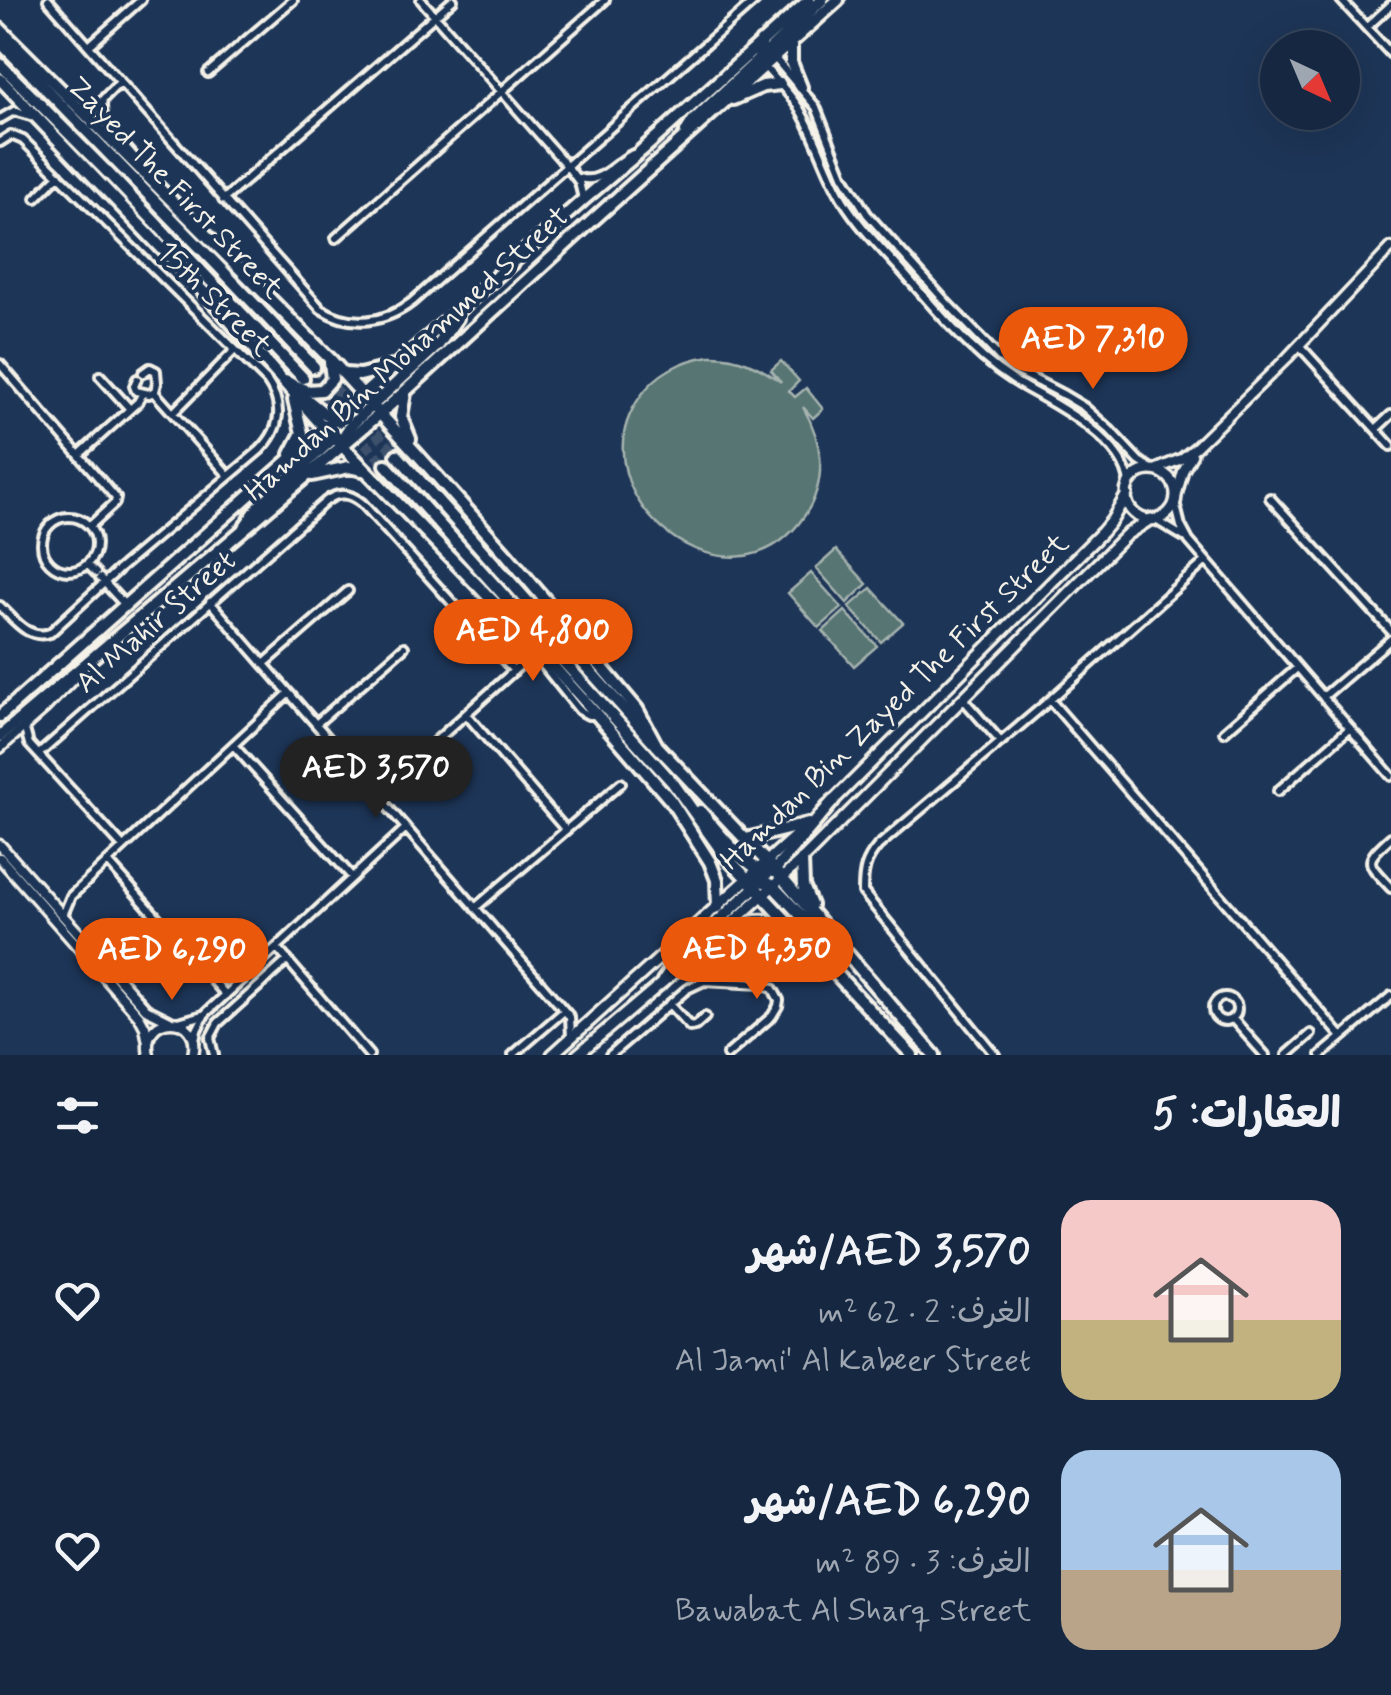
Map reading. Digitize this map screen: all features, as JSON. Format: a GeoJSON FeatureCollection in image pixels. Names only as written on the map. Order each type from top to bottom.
{"type":"FeatureCollection","features":[{"type":"Feature","properties":{"kind":"main road","name":"Hamdan Bin Mohammed Street"},"geometry":{"type":"LineString","coordinates":[[0,716],[287,460],[380,414],[405,392],[723,103],[809,0]]}},
{"type":"Feature","properties":{"kind":"main road"},"geometry":{"type":"LineString","coordinates":[[768,50],[822,0]]}},
{"type":"Feature","properties":{"kind":"main road","name":"Hamdan Bin Mohammed Street"},"geometry":{"type":"LineString","coordinates":[[5,738],[88,662],[306,477],[344,423],[398,365],[583,200],[768,50],[791,42],[838,0]]}},
{"type":"Feature","properties":{"kind":"main road"},"geometry":{"type":"LineString","coordinates":[[0,29],[330,359],[508,556],[636,708],[657,746]]}},
{"type":"Feature","properties":{"kind":"main road","name":"Zayed The First Street"},"geometry":{"type":"LineString","coordinates":[[0,42],[314,368]]}},
{"type":"Feature","properties":{"kind":"main road"},"geometry":{"type":"LineString","coordinates":[[791,42],[791,58],[802,87]]}},
{"type":"Feature","properties":{"kind":"main road"},"geometry":{"type":"LineString","coordinates":[[685,138],[690,124],[758,60]]}},
{"type":"Feature","properties":{"kind":"main road","name":"Zayed The First Street"},"geometry":{"type":"LineString","coordinates":[[0,64],[303,378]]}},
{"type":"Feature","properties":{"kind":"main road"},"geometry":{"type":"LineString","coordinates":[[0,79],[284,380],[314,406],[344,423],[364,423],[380,414]]}},
{"type":"Feature","properties":{"kind":"main road"},"geometry":{"type":"LineString","coordinates":[[723,103],[763,86],[780,84]]}},
{"type":"Feature","properties":{"kind":"main road"},"geometry":{"type":"LineString","coordinates":[[367,400],[438,344],[462,309]]}},
{"type":"Feature","properties":{"kind":"main road"},"geometry":{"type":"LineString","coordinates":[[284,380],[307,391],[322,390],[332,379],[330,359]]}},
{"type":"Feature","properties":{"kind":"main road"},"geometry":{"type":"LineString","coordinates":[[343,374],[360,375],[398,365]]}},
{"type":"Feature","properties":{"kind":"main road"},"geometry":{"type":"LineString","coordinates":[[284,380],[300,416],[302,433],[287,460]]}},
{"type":"Feature","properties":{"kind":"main road"},"geometry":{"type":"LineString","coordinates":[[405,392],[402,417],[417,454]]}},
{"type":"Feature","properties":{"kind":"main road"},"geometry":{"type":"LineString","coordinates":[[292,394],[496,604],[670,801],[723,854],[765,878],[815,915],[934,1055]]}},
{"type":"Feature","properties":{"kind":"main road"},"geometry":{"type":"LineString","coordinates":[[244,531],[260,506],[334,438],[345,434],[344,423]]}},
{"type":"Feature","properties":{"kind":"main road"},"geometry":{"type":"LineString","coordinates":[[397,455],[657,746],[746,839],[790,926],[912,1055]]}},
{"type":"Feature","properties":{"kind":"main road"},"geometry":{"type":"LineString","coordinates":[[386,465],[673,783],[827,944],[858,966]]}},
{"type":"Feature","properties":{"kind":"main road"},"geometry":{"type":"LineString","coordinates":[[306,477],[349,466],[367,471]]}},
{"type":"Feature","properties":{"kind":"main road"},"geometry":{"type":"LineString","coordinates":[[1154,470],[1171,479],[1176,500],[1167,514],[1143,518],[1131,509],[1128,490],[1136,476],[1154,470]]}},
{"type":"Feature","properties":{"kind":"main road","name":"Hamdan Bin Zayed The First Street"},"geometry":{"type":"LineString","coordinates":[[577,1055],[724,931],[808,824],[1102,532],[1128,490]]}},
{"type":"Feature","properties":{"kind":"main road","name":"Hamdan Bin Zayed The First Street"},"geometry":{"type":"LineString","coordinates":[[552,1055],[718,908],[802,860],[1126,535],[1152,519]]}},
{"type":"Feature","properties":{"kind":"main road"},"geometry":{"type":"LineString","coordinates":[[673,783],[723,854]]}},
{"type":"Feature","properties":{"kind":"main road"},"geometry":{"type":"LineString","coordinates":[[670,801],[710,862],[717,880],[718,908]]}},
{"type":"Feature","properties":{"kind":"main road"},"geometry":{"type":"LineString","coordinates":[[663,981],[686,950],[765,878],[833,802]]}},
{"type":"Feature","properties":{"kind":"main road"},"geometry":{"type":"LineString","coordinates":[[746,839],[808,824]]}},
{"type":"Feature","properties":{"kind":"main road"},"geometry":{"type":"LineString","coordinates":[[802,860],[803,886],[815,915]]}},
{"type":"Feature","properties":{"kind":"main road"},"geometry":{"type":"LineString","coordinates":[[724,931],[764,919],[790,926]]}},
{"type":"Feature","properties":{"kind":"street"},"geometry":{"type":"LineString","coordinates":[[48,0],[321,309],[339,318],[368,321],[389,317],[412,302],[756,0]]}},
{"type":"Feature","properties":{"kind":"street"},"geometry":{"type":"LineString","coordinates":[[88,46],[141,0]]}},
{"type":"Feature","properties":{"kind":"street"},"geometry":{"type":"LineString","coordinates":[[208,73],[294,0]]}},
{"type":"Feature","properties":{"kind":"street"},"geometry":{"type":"LineString","coordinates":[[422,0],[574,174],[583,200]]}},
{"type":"Feature","properties":{"kind":"street"},"geometry":{"type":"LineString","coordinates":[[224,200],[453,0]]}},
{"type":"Feature","properties":{"kind":"street"},"geometry":{"type":"LineString","coordinates":[[336,238],[605,0]]}},
{"type":"Feature","properties":{"kind":"street"},"geometry":{"type":"LineString","coordinates":[[1341,0],[1391,54]]}},
{"type":"Feature","properties":{"kind":"street"},"geometry":{"type":"LineString","coordinates":[[1367,27],[1391,5]]}},
{"type":"Feature","properties":{"kind":"street"},"geometry":{"type":"LineString","coordinates":[[768,50],[820,113],[843,174],[866,214],[945,302],[1002,360],[1084,408],[1139,461],[1154,470],[1196,447],[1391,248]]}},
{"type":"Feature","properties":{"kind":"street"},"geometry":{"type":"LineString","coordinates":[[758,60],[806,120],[838,192],[866,231],[994,368],[1076,417],[1097,435],[1126,470],[1128,490]]}},
{"type":"Feature","properties":{"kind":"street"},"geometry":{"type":"LineString","coordinates":[[120,82],[103,98],[102,115],[140,168]]}},
{"type":"Feature","properties":{"kind":"street"},"geometry":{"type":"LineString","coordinates":[[0,119],[18,111],[41,122]]}},
{"type":"Feature","properties":{"kind":"street","name":"15th Street"},"geometry":{"type":"LineString","coordinates":[[0,142],[14,135],[20,137],[236,350],[271,386],[278,402],[278,418],[271,438],[100,578],[50,632],[33,635],[0,606]]}},
{"type":"Feature","properties":{"kind":"street"},"geometry":{"type":"LineString","coordinates":[[574,174],[594,180],[641,151]]}},
{"type":"Feature","properties":{"kind":"street"},"geometry":{"type":"LineString","coordinates":[[36,198],[59,175]]}},
{"type":"Feature","properties":{"kind":"street"},"geometry":{"type":"LineString","coordinates":[[1298,344],[1391,446]]}},
{"type":"Feature","properties":{"kind":"street"},"geometry":{"type":"LineString","coordinates":[[173,413],[236,350]]}},
{"type":"Feature","properties":{"kind":"street"},"geometry":{"type":"LineString","coordinates":[[0,364],[116,499],[90,526]]}},
{"type":"Feature","properties":{"kind":"street"},"geometry":{"type":"LineString","coordinates":[[148,368],[156,371],[154,392],[136,392],[134,388],[148,368]]}},
{"type":"Feature","properties":{"kind":"street"},"geometry":{"type":"LineString","coordinates":[[100,376],[130,409]]}},
{"type":"Feature","properties":{"kind":"street"},"geometry":{"type":"LineString","coordinates":[[154,392],[229,476]]}},
{"type":"Feature","properties":{"kind":"street"},"geometry":{"type":"LineString","coordinates":[[79,455],[140,400],[142,393]]}},
{"type":"Feature","properties":{"kind":"street"},"geometry":{"type":"LineString","coordinates":[[1376,429],[1391,415]]}},
{"type":"Feature","properties":{"kind":"street"},"geometry":{"type":"LineString","coordinates":[[1196,447],[1183,471],[1176,500],[1180,526],[1391,776]]}},
{"type":"Feature","properties":{"kind":"street","name":"Al Mahir Street"},"geometry":{"type":"LineString","coordinates":[[39,754],[337,495],[348,494],[362,503],[516,669]]}},
{"type":"Feature","properties":{"kind":"street"},"geometry":{"type":"LineString","coordinates":[[1270,498],[1391,631]]}},
{"type":"Feature","properties":{"kind":"street"},"geometry":{"type":"LineString","coordinates":[[61,518],[76,518],[90,526],[96,546],[87,564],[73,570],[57,568],[46,557],[42,542],[48,527],[61,518]]}},
{"type":"Feature","properties":{"kind":"street"},"geometry":{"type":"LineString","coordinates":[[1152,519],[1189,540]]}},
{"type":"Feature","properties":{"kind":"street"},"geometry":{"type":"LineString","coordinates":[[995,1055],[863,892],[862,873],[867,860],[878,846],[1206,560]]}},
{"type":"Feature","properties":{"kind":"street"},"geometry":{"type":"LineString","coordinates":[[87,564],[126,606]]}},
{"type":"Feature","properties":{"kind":"street"},"geometry":{"type":"LineString","coordinates":[[264,664],[348,591]]}},
{"type":"Feature","properties":{"kind":"street"},"geometry":{"type":"LineString","coordinates":[[210,602],[567,1014],[592,1020]]}},
{"type":"Feature","properties":{"kind":"street"},"geometry":{"type":"LineString","coordinates":[[496,604],[578,710],[596,715]]}},
{"type":"Feature","properties":{"kind":"street"},"geometry":{"type":"LineString","coordinates":[[1323,697],[1391,640]]}},
{"type":"Feature","properties":{"kind":"street"},"geometry":{"type":"LineString","coordinates":[[376,794],[516,669],[524,658],[524,644]]}},
{"type":"Feature","properties":{"kind":"street"},"geometry":{"type":"LineString","coordinates":[[316,724],[404,647]]}},
{"type":"Feature","properties":{"kind":"street"},"geometry":{"type":"LineString","coordinates":[[0,748],[5,738],[24,726],[88,662]]}},
{"type":"Feature","properties":{"kind":"street"},"geometry":{"type":"LineString","coordinates":[[516,669],[544,668]]}},
{"type":"Feature","properties":{"kind":"street"},"geometry":{"type":"LineString","coordinates":[[1224,732],[1297,668]]}},
{"type":"Feature","properties":{"kind":"street"},"geometry":{"type":"LineString","coordinates":[[52,902],[70,896],[289,693]]}},
{"type":"Feature","properties":{"kind":"street"},"geometry":{"type":"LineString","coordinates":[[962,698],[1001,742]]}},
{"type":"Feature","properties":{"kind":"street"},"geometry":{"type":"LineString","coordinates":[[1050,700],[1342,1037]]}},
{"type":"Feature","properties":{"kind":"street"},"geometry":{"type":"LineString","coordinates":[[466,714],[566,830]]}},
{"type":"Feature","properties":{"kind":"street"},"geometry":{"type":"LineString","coordinates":[[24,726],[29,744],[123,847]]}},
{"type":"Feature","properties":{"kind":"street"},"geometry":{"type":"LineString","coordinates":[[1278,791],[1350,728]]}},
{"type":"Feature","properties":{"kind":"street"},"geometry":{"type":"LineString","coordinates":[[5,738],[29,744]]}},
{"type":"Feature","properties":{"kind":"street"},"geometry":{"type":"LineString","coordinates":[[233,746],[352,877]]}},
{"type":"Feature","properties":{"kind":"street"},"geometry":{"type":"LineString","coordinates":[[475,908],[622,783]]}},
{"type":"Feature","properties":{"kind":"street"},"geometry":{"type":"LineString","coordinates":[[195,1050],[199,1024],[205,1014],[406,828]]}},
{"type":"Feature","properties":{"kind":"street"},"geometry":{"type":"LineString","coordinates":[[1391,838],[1370,861],[1391,888]]}},
{"type":"Feature","properties":{"kind":"street"},"geometry":{"type":"LineString","coordinates":[[0,846],[146,1009],[191,1032],[195,1050]]}},
{"type":"Feature","properties":{"kind":"street"},"geometry":{"type":"LineString","coordinates":[[0,858],[139,1016],[146,1028],[148,1050]]}},
{"type":"Feature","properties":{"kind":"street"},"geometry":{"type":"LineString","coordinates":[[108,862],[226,995]]}},
{"type":"Feature","properties":{"kind":"street"},"geometry":{"type":"LineString","coordinates":[[63,915],[70,896]]}},
{"type":"Feature","properties":{"kind":"street"},"geometry":{"type":"LineString","coordinates":[[277,948],[368,1055]]}},
{"type":"Feature","properties":{"kind":"street"},"geometry":{"type":"LineString","coordinates":[[214,1055],[210,1038],[218,1023],[288,960]]}},
{"type":"Feature","properties":{"kind":"street"},"geometry":{"type":"LineString","coordinates":[[610,1055],[687,989],[704,981],[762,984],[774,990],[779,1000],[776,1012],[727,1055]]}},
{"type":"Feature","properties":{"kind":"street"},"geometry":{"type":"LineString","coordinates":[[1321,1055],[1391,996]]}},
{"type":"Feature","properties":{"kind":"street"},"geometry":{"type":"LineString","coordinates":[[670,1004],[690,1027],[705,1018]]}},
{"type":"Feature","properties":{"kind":"street"},"geometry":{"type":"LineString","coordinates":[[148,1050],[158,1026],[205,1014]]}},
{"type":"Feature","properties":{"kind":"street"},"geometry":{"type":"LineString","coordinates":[[567,1014],[571,1038]]}},
{"type":"Feature","properties":{"kind":"street"},"geometry":{"type":"LineString","coordinates":[[513,1055],[567,1014]]}},
{"type":"Feature","properties":{"kind":"street"},"geometry":{"type":"LineString","coordinates":[[1232,1018],[1265,1055]]}},
{"type":"Feature","properties":{"kind":"street"},"geometry":{"type":"LineString","coordinates":[[1286,1055],[1311,1034]]}},
{"type":"Feature","properties":{"kind":"green space"},"geometry":{"type":"Polygon","coordinates":[[[710,356],[748,363],[781,382],[771,370],[781,361],[799,381],[789,391],[795,397],[806,388],[823,409],[813,418],[803,407],[815,434],[820,461],[817,488],[805,515],[774,545],[739,556],[702,552],[669,534],[642,507],[626,473],[624,435],[640,397],[670,369],[710,356]]]}},
{"type":"Feature","properties":{"kind":"green space"},"geometry":{"type":"Polygon","coordinates":[[[836,550],[867,584],[847,603],[816,568],[836,550]]]}},
{"type":"Feature","properties":{"kind":"green space"},"geometry":{"type":"Polygon","coordinates":[[[811,573],[842,608],[819,628],[788,593],[811,573]]]}},
{"type":"Feature","properties":{"kind":"green space"},"geometry":{"type":"Polygon","coordinates":[[[871,588],[903,623],[881,642],[849,607],[871,588]]]}},
{"type":"Feature","properties":{"kind":"green space"},"geometry":{"type":"Polygon","coordinates":[[[845,611],[877,646],[854,666],[823,631],[845,611]]]}},
{"type":"Feature","properties":{"kind":"tunnel"},"geometry":{"type":"LineString","coordinates":[[314,367],[397,455]]}},
{"type":"Feature","properties":{"kind":"tunnel"},"geometry":{"type":"LineString","coordinates":[[303,378],[386,465]]}}]}
